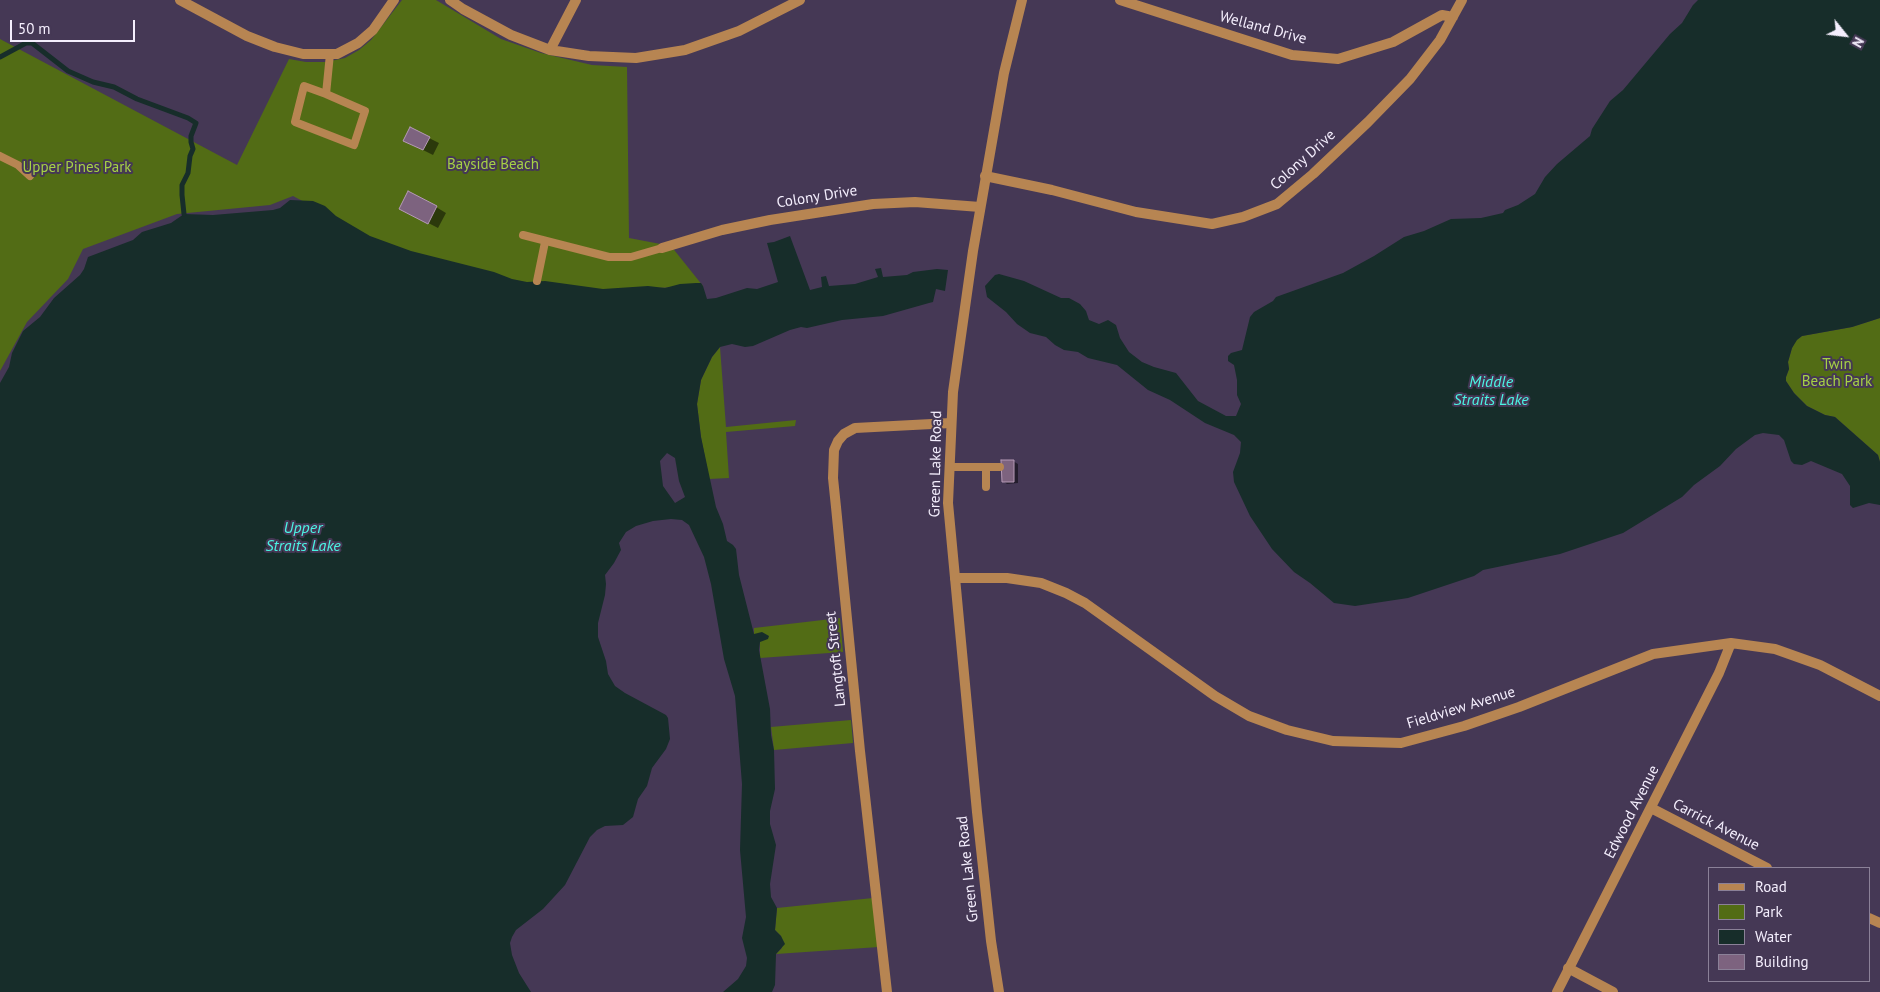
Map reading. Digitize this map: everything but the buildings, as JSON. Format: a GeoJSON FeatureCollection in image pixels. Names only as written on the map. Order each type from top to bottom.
{"type":"FeatureCollection","features":[{"type":"Feature","properties":{"kind":"street"},"geometry":{"type":"LineString","coordinates":[[180,0],[247,36],[275,47],[303,54],[337,54],[358,43],[373,30],[394,0]]}},
{"type":"Feature","properties":{"kind":"street"},"geometry":{"type":"LineString","coordinates":[[450,0],[463,9],[511,34],[550,50],[589,56],[636,58],[685,50],[739,32],[794,1]]}},
{"type":"Feature","properties":{"kind":"street"},"geometry":{"type":"LineString","coordinates":[[550,50],[576,0]]}},
{"type":"Feature","properties":{"kind":"street","name":"Green Lake Road"},"geometry":{"type":"LineString","coordinates":[[999,992],[991,942],[977,812],[948,503],[953,392],[961,335],[985,176],[1004,73],[1022,0]]}},
{"type":"Feature","properties":{"kind":"street","name":"Welland Drive"},"geometry":{"type":"LineString","coordinates":[[1120,0],[1292,55],[1338,59],[1393,42],[1442,15],[1453,17]]}},
{"type":"Feature","properties":{"kind":"street","name":"Colony Drive"},"geometry":{"type":"LineString","coordinates":[[985,176],[1052,190],[1146,214],[1212,224],[1243,217],[1277,204],[1313,174],[1410,79],[1440,40],[1462,0]]}},
{"type":"Feature","properties":{"kind":"street","name":"Colony Drive"},"geometry":{"type":"LineString","coordinates":[[662,248],[722,230],[760,222],[872,204],[915,202],[980,207]]}},
{"type":"Feature","properties":{"kind":"street","name":"Langtoft Street"},"geometry":{"type":"LineString","coordinates":[[887,992],[836,516],[833,478],[834,450],[838,441],[846,432],[855,428],[951,423]]}},
{"type":"Feature","properties":{"kind":"street","name":"Fieldview Avenue"},"geometry":{"type":"LineString","coordinates":[[955,578],[1007,578],[1041,583],[1066,593],[1085,603],[1215,696],[1249,716],[1287,730],[1333,741],[1401,743],[1464,726],[1519,707],[1653,654],[1731,643],[1775,650],[1820,665],[1880,696]]}},
{"type":"Feature","properties":{"kind":"street","name":"Edwood Avenue"},"geometry":{"type":"LineString","coordinates":[[1557,992],[1719,673],[1731,643]]}},
{"type":"Feature","properties":{"kind":"street","name":"Carrick Avenue"},"geometry":{"type":"LineString","coordinates":[[1651,808],[1765,867]]}},
{"type":"Feature","properties":{"kind":"street"},"geometry":{"type":"LineString","coordinates":[[1568,968],[1613,992]]}},
{"type":"Feature","properties":{"kind":"lane"},"geometry":{"type":"LineString","coordinates":[[326,94],[330,54]]}},
{"type":"Feature","properties":{"kind":"lane"},"geometry":{"type":"LineString","coordinates":[[304,86],[326,94],[365,111],[354,145],[295,122],[304,86]]}},
{"type":"Feature","properties":{"kind":"lane"},"geometry":{"type":"LineString","coordinates":[[0,156],[18,165],[30,176]]}},
{"type":"Feature","properties":{"kind":"lane"},"geometry":{"type":"LineString","coordinates":[[523,235],[610,257],[631,257],[662,248]]}},
{"type":"Feature","properties":{"kind":"lane"},"geometry":{"type":"LineString","coordinates":[[537,281],[545,242]]}},
{"type":"Feature","properties":{"kind":"lane"},"geometry":{"type":"LineString","coordinates":[[986,467],[986,487]]}},
{"type":"Feature","properties":{"kind":"lane"},"geometry":{"type":"LineString","coordinates":[[949,468],[1000,467]]}},
{"type":"Feature","properties":{"kind":"green space","name":"Bayside Beach"},"geometry":{"type":"Polygon","coordinates":[[[402,0],[436,0],[501,39],[541,53],[592,65],[627,67],[629,238],[671,246],[703,286],[585,291],[458,284],[293,196],[270,205],[177,214],[83,249],[68,279],[27,322],[0,371],[0,39],[237,165],[289,59],[306,62],[326,62],[345,58],[371,40],[402,0]]]}},
{"type":"Feature","properties":{"kind":"green space","name":"Twin Beach Park"},"geometry":{"type":"Polygon","coordinates":[[[1880,318],[1880,462],[1878,455],[1835,417],[1825,415],[1807,406],[1794,393],[1786,381],[1786,377],[1792,348],[1796,340],[1802,336],[1852,327],[1880,318]]]}},
{"type":"Feature","properties":{"kind":"green space"},"geometry":{"type":"Polygon","coordinates":[[[720,347],[726,427],[796,420],[795,426],[726,432],[729,478],[709,479],[697,404],[701,380],[712,357],[720,347]]]}},
{"type":"Feature","properties":{"kind":"green space"},"geometry":{"type":"Polygon","coordinates":[[[840,618],[843,652],[760,658],[760,642],[754,634],[754,628],[840,618]]]}},
{"type":"Feature","properties":{"kind":"green space"},"geometry":{"type":"Polygon","coordinates":[[[851,720],[853,743],[774,750],[771,727],[851,720]]]}},
{"type":"Feature","properties":{"kind":"green space"},"geometry":{"type":"Polygon","coordinates":[[[873,898],[879,947],[776,954],[782,948],[781,936],[775,930],[777,908],[873,898]]]}},
{"type":"Feature","properties":{"kind":"water","name":"Middle Straits Lake"},"geometry":{"type":"Polygon","coordinates":[[[1698,0],[1880,0],[1880,318],[1852,327],[1802,336],[1792,348],[1786,381],[1794,393],[1807,406],[1825,415],[1835,417],[1878,455],[1880,462],[1880,505],[1869,503],[1853,508],[1850,505],[1850,486],[1842,474],[1811,461],[1802,465],[1794,464],[1791,461],[1784,440],[1779,435],[1763,433],[1755,435],[1736,449],[1720,466],[1694,485],[1682,497],[1623,533],[1560,554],[1483,570],[1474,576],[1408,598],[1355,606],[1334,603],[1294,572],[1272,549],[1250,516],[1234,482],[1233,472],[1240,453],[1241,442],[1234,435],[1205,423],[1170,400],[1148,390],[1117,365],[1088,358],[1078,352],[1064,350],[1046,337],[1030,333],[987,297],[985,286],[995,275],[999,274],[1024,281],[1061,298],[1069,298],[1080,304],[1086,311],[1089,320],[1099,324],[1108,320],[1116,325],[1120,338],[1129,352],[1142,362],[1176,373],[1198,401],[1226,416],[1236,416],[1241,404],[1237,395],[1234,365],[1228,361],[1228,356],[1231,353],[1242,350],[1250,317],[1254,312],[1273,301],[1276,297],[1343,273],[1404,237],[1424,231],[1451,219],[1481,218],[1503,213],[1505,210],[1518,205],[1535,194],[1545,177],[1557,164],[1590,136],[1592,129],[1610,101],[1623,90],[1670,34],[1682,23],[1698,0]]]}},
{"type":"Feature","properties":{"kind":"water","name":"Upper Straits Lake"},"geometry":{"type":"Polygon","coordinates":[[[290,200],[313,201],[325,206],[336,216],[370,236],[411,251],[494,272],[512,279],[527,282],[545,281],[603,289],[648,286],[665,288],[680,284],[701,283],[707,299],[747,288],[757,289],[778,282],[767,243],[790,236],[810,290],[822,287],[821,277],[826,276],[829,286],[855,284],[878,277],[875,269],[881,268],[883,277],[907,275],[913,272],[937,269],[948,270],[945,291],[936,289],[933,302],[883,316],[842,320],[807,328],[801,327],[753,346],[745,347],[732,344],[720,347],[712,357],[701,380],[697,404],[701,437],[716,507],[727,541],[736,549],[739,575],[754,634],[762,632],[769,636],[768,639],[760,642],[759,650],[770,709],[771,735],[774,750],[775,789],[770,811],[770,824],[776,845],[770,884],[771,897],[777,908],[775,930],[785,944],[776,954],[775,985],[772,992],[723,992],[738,979],[746,966],[747,958],[742,938],[746,917],[740,850],[742,784],[735,696],[724,659],[711,584],[704,557],[689,525],[682,520],[671,519],[653,521],[636,526],[626,532],[619,543],[621,550],[605,575],[605,595],[598,623],[598,637],[608,674],[615,686],[666,715],[670,739],[666,749],[652,768],[647,786],[638,799],[633,817],[623,825],[605,826],[597,830],[590,837],[565,885],[543,909],[516,930],[512,937],[510,943],[512,955],[519,973],[531,992],[0,992],[0,383],[9,367],[12,353],[23,331],[40,317],[54,298],[80,275],[88,257],[133,240],[142,232],[171,223],[184,214],[213,215],[280,208],[290,200]],[[667,453],[660,461],[663,486],[675,503],[685,497],[679,481],[675,458],[667,453]]]}},
{"type":"Feature","properties":{"kind":"waterway"},"geometry":{"type":"LineString","coordinates":[[0,57],[26,43],[32,43],[68,71],[93,82],[114,87],[137,99],[188,118],[196,123],[191,136],[193,149],[190,156],[188,173],[182,185],[184,214]]}},
{"type":"Feature","properties":{"kind":"park label","name":"Upper Pines Park"},"geometry":{"type":"Point","coordinates":[77,168]}}]}
